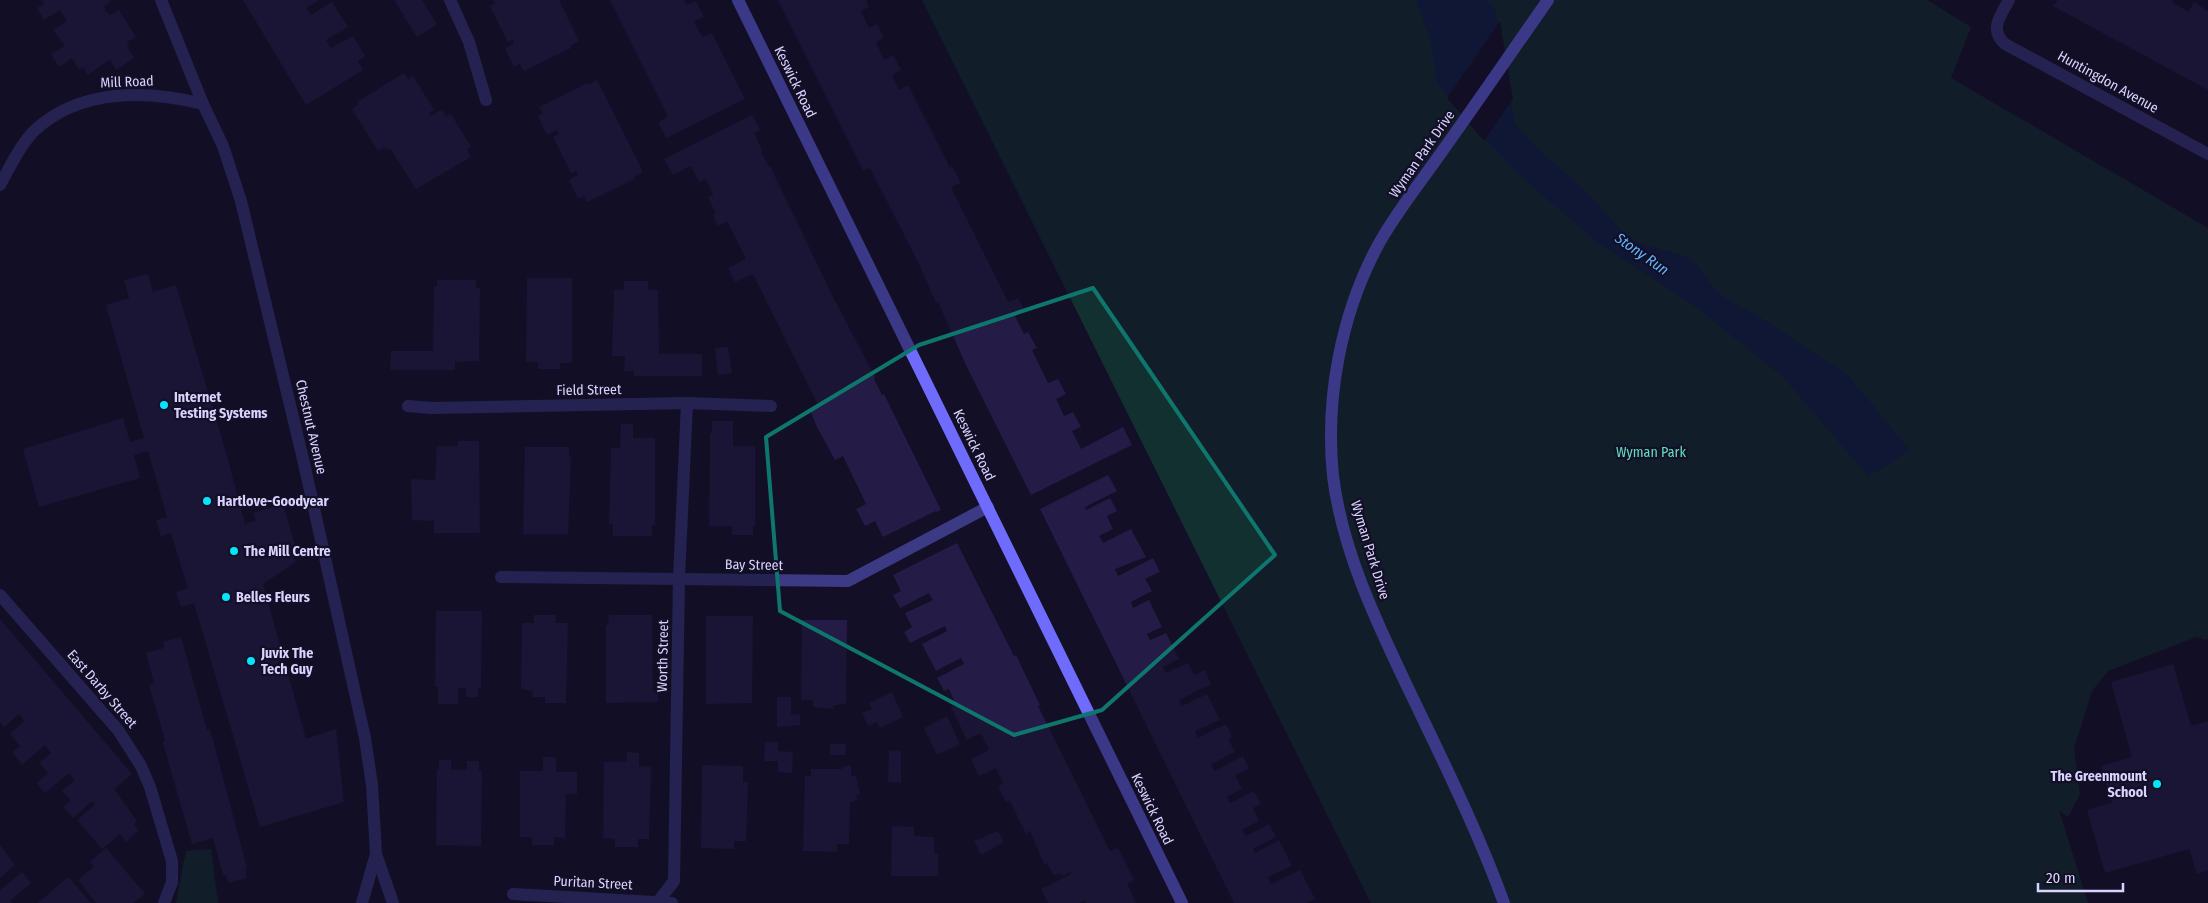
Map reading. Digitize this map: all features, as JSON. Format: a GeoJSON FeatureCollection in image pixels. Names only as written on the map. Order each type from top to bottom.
{"type":"FeatureCollection","features":[{"type":"Feature","properties":{"kind":"street","name":"Chestnut Avenue"},"geometry":{"type":"LineString","coordinates":[[161,0],[203,104],[223,146],[241,202],[303,459],[365,738],[372,786],[376,854],[362,903]]}},
{"type":"Feature","properties":{"kind":"street"},"geometry":{"type":"LineString","coordinates":[[450,0],[469,42],[486,100]]}},
{"type":"Feature","properties":{"kind":"street","name":"Keswick Road"},"geometry":{"type":"LineString","coordinates":[[738,0],[1182,903]]}},
{"type":"Feature","properties":{"kind":"street","name":"Wyman Park Drive"},"geometry":{"type":"LineString","coordinates":[[1504,903],[1471,821],[1372,610],[1345,532],[1334,477],[1332,416],[1341,350],[1355,296],[1378,246],[1394,220],[1548,0]]}},
{"type":"Feature","properties":{"kind":"street","name":"Huntingdon Avenue"},"geometry":{"type":"LineString","coordinates":[[2009,0],[1998,19],[1996,33],[2005,44],[2208,154]]}},
{"type":"Feature","properties":{"kind":"street","name":"Mill Road"},"geometry":{"type":"LineString","coordinates":[[0,185],[19,152],[35,131],[63,110],[84,101],[126,96],[172,96],[203,104]]}},
{"type":"Feature","properties":{"kind":"street","name":"Field Street"},"geometry":{"type":"LineString","coordinates":[[408,406],[432,408],[687,403],[771,406]]}},
{"type":"Feature","properties":{"kind":"street","name":"Worth Street"},"geometry":{"type":"LineString","coordinates":[[658,903],[674,882],[680,578],[687,403]]}},
{"type":"Feature","properties":{"kind":"street","name":"Bay Street"},"geometry":{"type":"LineString","coordinates":[[501,577],[848,581],[988,508]]}},
{"type":"Feature","properties":{"kind":"street","name":"East Darby Street"},"geometry":{"type":"LineString","coordinates":[[0,595],[130,746],[148,780],[172,861],[172,882],[164,903]]}},
{"type":"Feature","properties":{"kind":"street"},"geometry":{"type":"LineString","coordinates":[[376,854],[393,903]]}},
{"type":"Feature","properties":{"kind":"street","name":"Puritan Street"},"geometry":{"type":"LineString","coordinates":[[513,894],[672,903]]}},
{"type":"Feature","properties":{"kind":"highlighted area"},"geometry":{"type":"Polygon","coordinates":[[[1093,288],[1275,555],[1102,710],[1014,735],[780,611],[766,437],[919,345],[1093,288]]]}},
{"type":"Feature","properties":{"kind":"green space","name":"Wyman Park"},"geometry":{"type":"Polygon","coordinates":[[[922,0],[1927,0],[1971,27],[1951,78],[2208,228],[2208,638],[2206,640],[2196,637],[2108,671],[2092,691],[2074,748],[2080,794],[2068,817],[2059,810],[2088,903],[1371,903],[922,0]]]}},
{"type":"Feature","properties":{"kind":"green space"},"geometry":{"type":"Polygon","coordinates":[[[211,849],[218,903],[176,903],[186,851],[211,849]]]}},
{"type":"Feature","properties":{"kind":"water","name":"Stony Run"},"geometry":{"type":"Polygon","coordinates":[[[1416,0],[1487,0],[1495,9],[1515,123],[1538,149],[1584,190],[1624,233],[1642,244],[1686,256],[1700,268],[1710,283],[1725,298],[1758,316],[1848,375],[1909,449],[1890,464],[1868,476],[1784,378],[1700,310],[1598,243],[1527,182],[1487,141],[1437,83],[1431,43],[1416,0]]]}},
{"type":"Feature","properties":{"kind":"pier"},"geometry":{"type":"Polygon","coordinates":[[[1500,21],[1513,99],[1484,141],[1447,98],[1500,21]]]}},
{"type":"Feature","properties":{"kind":"building"},"geometry":{"type":"Polygon","coordinates":[[[42,0],[112,0],[104,7],[105,11],[110,15],[119,10],[136,37],[127,42],[129,45],[127,46],[134,58],[116,70],[110,59],[88,75],[83,67],[79,70],[72,58],[59,67],[51,54],[65,46],[53,30],[67,21],[60,10],[44,20],[37,8],[44,4],[42,0]]]}},
{"type":"Feature","properties":{"kind":"building"},"geometry":{"type":"Polygon","coordinates":[[[243,0],[319,0],[306,8],[311,15],[332,2],[348,27],[326,40],[331,48],[353,36],[365,56],[358,61],[363,70],[306,105],[243,0]]]}},
{"type":"Feature","properties":{"kind":"building"},"geometry":{"type":"Polygon","coordinates":[[[394,0],[422,0],[437,24],[417,37],[394,0]]]}},
{"type":"Feature","properties":{"kind":"building"},"geometry":{"type":"Polygon","coordinates":[[[493,0],[559,0],[579,41],[570,46],[571,48],[524,71],[520,64],[514,67],[505,49],[514,43],[513,40],[508,42],[490,6],[495,3],[493,0]]]}},
{"type":"Feature","properties":{"kind":"building"},"geometry":{"type":"Polygon","coordinates":[[[610,0],[684,0],[686,5],[696,1],[704,17],[694,21],[702,37],[712,33],[745,99],[666,138],[658,122],[668,117],[610,0]]]}},
{"type":"Feature","properties":{"kind":"building"},"geometry":{"type":"Polygon","coordinates":[[[778,0],[866,0],[869,7],[861,11],[869,28],[877,24],[884,38],[876,42],[884,60],[893,55],[901,70],[892,75],[899,90],[908,85],[950,168],[952,166],[961,183],[951,187],[1008,302],[1018,298],[1025,311],[1015,316],[1024,334],[1028,332],[1037,348],[1032,350],[1048,383],[1058,379],[1066,394],[1056,399],[1064,416],[1073,412],[1081,427],[1072,431],[1081,449],[1123,427],[1132,445],[1031,495],[966,365],[938,302],[936,303],[920,266],[870,168],[863,170],[778,0]]]}},
{"type":"Feature","properties":{"kind":"building"},"geometry":{"type":"Polygon","coordinates":[[[2058,0],[2173,0],[2172,2],[2189,12],[2194,2],[2208,11],[2208,90],[2053,6],[2058,0]]]}},
{"type":"Feature","properties":{"kind":"building"},"geometry":{"type":"Polygon","coordinates":[[[404,73],[408,79],[413,76],[434,110],[429,113],[431,116],[442,110],[446,117],[451,114],[471,147],[467,150],[471,157],[416,189],[390,148],[387,150],[386,147],[378,151],[352,109],[359,104],[357,102],[404,73]]]}},
{"type":"Feature","properties":{"kind":"building"},"geometry":{"type":"Polygon","coordinates":[[[597,80],[643,172],[634,177],[635,179],[587,202],[584,196],[578,199],[569,180],[578,175],[576,171],[571,173],[553,137],[559,134],[557,130],[547,135],[538,116],[543,113],[539,107],[587,83],[589,85],[597,80]]]}},
{"type":"Feature","properties":{"kind":"building"},"geometry":{"type":"Polygon","coordinates":[[[752,115],[760,130],[754,133],[761,151],[941,510],[883,537],[875,521],[865,526],[856,509],[866,504],[843,456],[835,460],[817,427],[810,410],[818,405],[753,274],[735,282],[728,268],[746,259],[727,221],[718,226],[713,215],[716,214],[708,197],[713,194],[706,179],[699,182],[691,166],[673,175],[664,159],[752,115]]]}},
{"type":"Feature","properties":{"kind":"building","name":"The Mill Centre"},"geometry":{"type":"Polygon","coordinates":[[[148,274],[153,292],[176,285],[225,449],[245,524],[256,520],[253,513],[283,504],[295,545],[290,547],[296,562],[263,584],[306,739],[336,729],[344,802],[260,827],[194,603],[181,607],[176,592],[188,588],[171,533],[161,536],[156,520],[167,517],[148,451],[134,455],[140,478],[39,507],[23,449],[123,418],[130,442],[144,438],[106,305],[129,298],[124,280],[148,274]]]}},
{"type":"Feature","properties":{"kind":"building"},"geometry":{"type":"Polygon","coordinates":[[[527,278],[572,278],[572,363],[560,363],[560,369],[538,369],[538,362],[526,362],[527,278]]]}},
{"type":"Feature","properties":{"kind":"building"},"geometry":{"type":"Polygon","coordinates":[[[437,280],[476,280],[476,288],[480,288],[479,361],[455,362],[455,370],[390,370],[391,351],[433,351],[434,287],[437,287],[437,280]]]}},
{"type":"Feature","properties":{"kind":"building"},"geometry":{"type":"Polygon","coordinates":[[[624,281],[648,281],[648,290],[658,290],[659,354],[702,354],[702,376],[634,376],[634,371],[624,371],[625,356],[612,356],[614,290],[624,290],[624,281]]]}},
{"type":"Feature","properties":{"kind":"building"},"geometry":{"type":"Polygon","coordinates":[[[728,347],[732,373],[718,375],[715,348],[728,347]]]}},
{"type":"Feature","properties":{"kind":"building"},"geometry":{"type":"Polygon","coordinates":[[[712,421],[733,421],[733,446],[755,446],[755,526],[753,526],[753,535],[732,535],[732,526],[709,526],[710,433],[712,433],[712,421]]]}},
{"type":"Feature","properties":{"kind":"building"},"geometry":{"type":"Polygon","coordinates":[[[621,424],[633,424],[633,438],[655,438],[655,525],[652,525],[652,536],[613,536],[613,524],[609,524],[611,448],[620,448],[621,424]]]}},
{"type":"Feature","properties":{"kind":"building"},"geometry":{"type":"Polygon","coordinates":[[[458,441],[479,441],[480,533],[434,533],[434,521],[412,520],[411,479],[435,480],[437,446],[458,446],[458,441]]]}},
{"type":"Feature","properties":{"kind":"building"},"geometry":{"type":"Polygon","coordinates":[[[525,447],[569,447],[569,457],[571,457],[568,534],[523,534],[525,447]]]}},
{"type":"Feature","properties":{"kind":"building"},"geometry":{"type":"Polygon","coordinates":[[[1108,475],[1117,491],[1085,507],[1086,510],[1110,498],[1117,511],[1107,516],[1113,529],[1099,536],[1103,543],[1131,529],[1146,557],[1115,569],[1118,576],[1153,558],[1160,572],[1145,579],[1152,591],[1131,602],[1133,608],[1149,600],[1162,627],[1147,634],[1150,640],[1166,633],[1179,659],[1163,667],[1166,673],[1188,663],[1194,675],[1205,670],[1211,684],[1179,700],[1182,706],[1207,694],[1220,720],[1195,731],[1198,738],[1226,724],[1232,737],[1228,739],[1235,752],[1211,764],[1214,771],[1243,756],[1249,769],[1235,775],[1242,789],[1227,797],[1230,803],[1254,791],[1261,804],[1253,808],[1259,821],[1243,829],[1244,833],[1246,836],[1269,824],[1276,837],[1253,849],[1255,853],[1279,840],[1292,866],[1268,877],[1271,884],[1300,870],[1315,899],[1306,903],[1234,903],[1040,509],[1108,475]]]}},
{"type":"Feature","properties":{"kind":"building"},"geometry":{"type":"Polygon","coordinates":[[[957,543],[1014,656],[1016,655],[1040,705],[1038,706],[1110,851],[1118,848],[1134,880],[1127,884],[1136,903],[1086,903],[1084,900],[1079,903],[1048,903],[1041,889],[1071,874],[1071,872],[1062,876],[1060,873],[1054,876],[1047,863],[1044,864],[1030,831],[1026,834],[1010,801],[1006,802],[998,786],[1003,783],[996,768],[979,776],[971,759],[989,750],[981,733],[967,740],[951,707],[956,705],[949,689],[944,691],[937,678],[964,664],[961,658],[936,671],[922,644],[947,631],[945,626],[910,643],[904,632],[912,627],[905,613],[933,600],[929,593],[900,608],[893,595],[901,591],[893,575],[957,543]]]}},
{"type":"Feature","properties":{"kind":"building"},"geometry":{"type":"Polygon","coordinates":[[[436,611],[482,611],[481,688],[478,688],[478,697],[466,697],[466,688],[458,688],[458,704],[438,704],[438,687],[435,687],[436,611]]]}},
{"type":"Feature","properties":{"kind":"building"},"geometry":{"type":"Polygon","coordinates":[[[534,615],[556,615],[555,623],[568,623],[566,703],[545,703],[545,697],[532,697],[533,691],[521,689],[522,623],[534,623],[534,615]]]}},
{"type":"Feature","properties":{"kind":"building"},"geometry":{"type":"Polygon","coordinates":[[[609,615],[652,615],[653,691],[658,691],[658,702],[606,703],[606,625],[608,625],[609,615]]]}},
{"type":"Feature","properties":{"kind":"building"},"geometry":{"type":"Polygon","coordinates":[[[706,616],[753,616],[752,703],[706,704],[706,616]]]}},
{"type":"Feature","properties":{"kind":"building"},"geometry":{"type":"Polygon","coordinates":[[[0,619],[132,774],[114,789],[137,821],[134,824],[139,830],[126,842],[120,834],[102,849],[77,820],[95,805],[92,801],[73,818],[63,807],[71,801],[62,791],[75,780],[69,773],[45,793],[37,783],[48,773],[39,763],[51,753],[45,745],[22,765],[12,752],[20,746],[10,734],[24,721],[19,714],[4,727],[0,722],[0,619]]]}},
{"type":"Feature","properties":{"kind":"building"},"geometry":{"type":"Polygon","coordinates":[[[802,620],[847,620],[846,703],[833,706],[833,709],[813,707],[813,700],[801,700],[802,620]]]}},
{"type":"Feature","properties":{"kind":"building"},"geometry":{"type":"Polygon","coordinates":[[[181,637],[207,730],[210,729],[247,868],[245,869],[247,878],[228,883],[226,875],[223,875],[213,838],[192,844],[163,743],[165,740],[149,685],[154,683],[146,653],[164,648],[163,642],[181,637]]]}},
{"type":"Feature","properties":{"kind":"building","name":"The Greenmount School"},"geometry":{"type":"Polygon","coordinates":[[[2173,664],[2191,726],[2208,721],[2208,870],[2197,874],[2189,849],[2105,873],[2087,810],[2112,803],[2101,766],[2132,757],[2111,682],[2173,664]]]}},
{"type":"Feature","properties":{"kind":"building"},"geometry":{"type":"Polygon","coordinates":[[[892,692],[903,717],[880,728],[877,722],[868,726],[862,713],[872,709],[869,703],[892,692]]]}},
{"type":"Feature","properties":{"kind":"building"},"geometry":{"type":"Polygon","coordinates":[[[777,697],[791,697],[791,715],[800,714],[800,725],[777,727],[777,697]]]}},
{"type":"Feature","properties":{"kind":"building"},"geometry":{"type":"Polygon","coordinates":[[[947,716],[960,744],[937,755],[924,728],[947,716]]]}},
{"type":"Feature","properties":{"kind":"building"},"geometry":{"type":"Polygon","coordinates":[[[765,742],[778,742],[778,751],[793,752],[792,773],[778,772],[778,761],[764,761],[765,742]]]}},
{"type":"Feature","properties":{"kind":"building"},"geometry":{"type":"Polygon","coordinates":[[[830,744],[846,744],[845,755],[830,755],[830,744]]]}},
{"type":"Feature","properties":{"kind":"building"},"geometry":{"type":"Polygon","coordinates":[[[889,750],[901,751],[901,782],[888,782],[889,750]]]}},
{"type":"Feature","properties":{"kind":"building"},"geometry":{"type":"Polygon","coordinates":[[[627,752],[639,753],[639,766],[651,767],[649,839],[638,839],[638,847],[615,847],[615,839],[603,838],[604,762],[627,762],[627,752]]]}},
{"type":"Feature","properties":{"kind":"building"},"geometry":{"type":"Polygon","coordinates":[[[543,757],[556,757],[556,772],[577,772],[577,794],[566,794],[565,838],[554,837],[554,845],[532,845],[532,837],[520,837],[520,771],[543,771],[543,757]]]}},
{"type":"Feature","properties":{"kind":"building"},"geometry":{"type":"Polygon","coordinates":[[[439,760],[451,760],[451,770],[467,770],[467,761],[479,761],[479,771],[482,771],[481,846],[436,845],[437,770],[439,769],[439,760]]]}},
{"type":"Feature","properties":{"kind":"building"},"geometry":{"type":"Polygon","coordinates":[[[702,765],[743,766],[743,782],[748,782],[746,841],[734,841],[734,849],[701,848],[702,765]]]}},
{"type":"Feature","properties":{"kind":"building"},"geometry":{"type":"Polygon","coordinates":[[[851,765],[851,776],[856,776],[860,795],[856,795],[858,800],[850,802],[849,844],[837,844],[837,852],[803,851],[805,776],[811,776],[811,769],[842,769],[851,765]]]}},
{"type":"Feature","properties":{"kind":"building"},"geometry":{"type":"Polygon","coordinates":[[[892,826],[914,827],[914,836],[934,837],[934,853],[938,854],[938,876],[891,876],[892,826]]]}},
{"type":"Feature","properties":{"kind":"building"},"geometry":{"type":"Polygon","coordinates":[[[998,831],[1004,842],[981,855],[974,841],[998,831]]]}},
{"type":"Feature","properties":{"kind":"building"},"geometry":{"type":"Polygon","coordinates":[[[0,845],[15,865],[0,878],[0,845]]]}},
{"type":"Feature","properties":{"kind":"building"},"geometry":{"type":"Polygon","coordinates":[[[106,848],[145,894],[133,903],[96,903],[78,880],[94,867],[90,862],[106,848]]]}},
{"type":"Feature","properties":{"kind":"building"},"geometry":{"type":"Polygon","coordinates":[[[22,872],[31,883],[10,901],[12,903],[0,903],[0,890],[22,872]]]}},
{"type":"Feature","properties":{"kind":"building"},"geometry":{"type":"Polygon","coordinates":[[[68,877],[91,903],[38,903],[52,891],[68,877]]]}},
{"type":"Feature","properties":{"kind":"place","name":"Internet Testing Systems"},"geometry":{"type":"Point","coordinates":[164,405]}},
{"type":"Feature","properties":{"kind":"place","name":"Hartlove-Goodyear"},"geometry":{"type":"Point","coordinates":[207,501]}},
{"type":"Feature","properties":{"kind":"place","name":"The Mill Centre"},"geometry":{"type":"Point","coordinates":[234,551]}},
{"type":"Feature","properties":{"kind":"place","name":"Belles Fleurs"},"geometry":{"type":"Point","coordinates":[226,597]}},
{"type":"Feature","properties":{"kind":"place","name":"Juvix The Tech Guy"},"geometry":{"type":"Point","coordinates":[251,661]}},
{"type":"Feature","properties":{"kind":"place","name":"The Greenmount School"},"geometry":{"type":"Point","coordinates":[2157,784]}}]}
